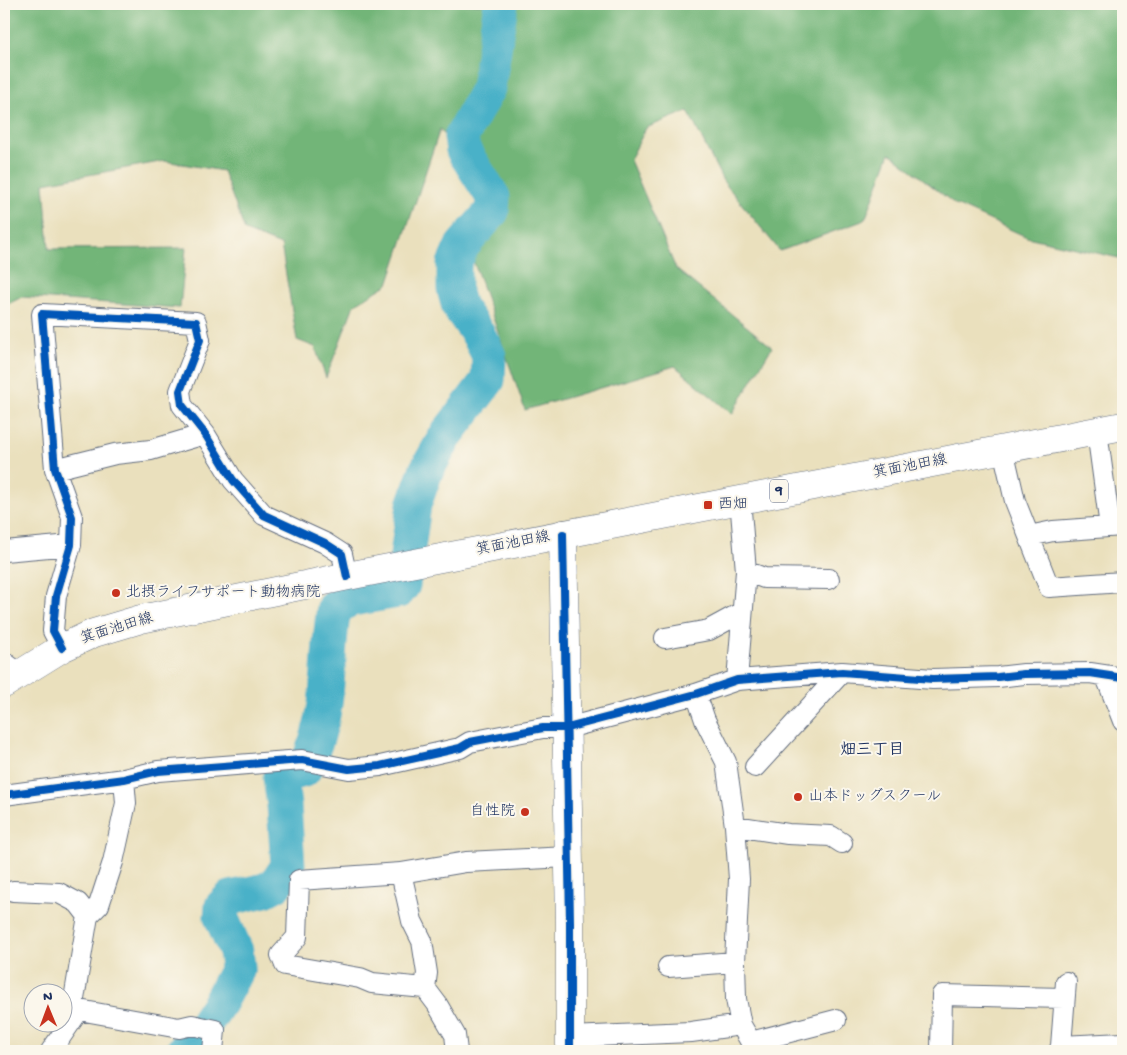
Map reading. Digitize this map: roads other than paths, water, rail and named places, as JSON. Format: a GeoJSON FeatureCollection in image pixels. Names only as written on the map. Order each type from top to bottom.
{"type":"FeatureCollection","features":[{"type":"Feature","properties":{"kind":"main road","name":"箕面池田線"},"geometry":{"type":"LineString","coordinates":[[9,673],[94,633],[141,619],[435,559],[1110,428]]}},
{"type":"Feature","properties":{"kind":"main road"},"geometry":{"type":"LineString","coordinates":[[563,534],[570,1044]]}},
{"type":"Feature","properties":{"kind":"street"},"geometry":{"type":"LineString","coordinates":[[62,648],[53,631],[56,596],[71,545],[72,517],[55,469],[42,314],[196,322],[200,340],[180,391],[182,405],[205,434],[232,480],[264,515],[325,542],[342,554],[352,576]]}},
{"type":"Feature","properties":{"kind":"street"},"geometry":{"type":"LineString","coordinates":[[1029,536],[1117,526],[1110,428]]}},
{"type":"Feature","properties":{"kind":"street"},"geometry":{"type":"LineString","coordinates":[[55,469],[115,454],[151,450],[205,434]]}},
{"type":"Feature","properties":{"kind":"street"},"geometry":{"type":"LineString","coordinates":[[1003,448],[1015,501],[1048,586],[1123,582]]}},
{"type":"Feature","properties":{"kind":"street"},"geometry":{"type":"LineString","coordinates":[[737,680],[746,571],[740,499]]}},
{"type":"Feature","properties":{"kind":"street"},"geometry":{"type":"LineString","coordinates":[[4,551],[71,545]]}},
{"type":"Feature","properties":{"kind":"street"},"geometry":{"type":"LineString","coordinates":[[746,571],[764,578],[829,578]]}},
{"type":"Feature","properties":{"kind":"street"},"geometry":{"type":"LineString","coordinates":[[675,630],[708,630],[742,612]]}},
{"type":"Feature","properties":{"kind":"street"},"geometry":{"type":"LineString","coordinates":[[755,767],[842,672]]}},
{"type":"Feature","properties":{"kind":"street"},"geometry":{"type":"LineString","coordinates":[[4,795],[124,779],[158,771],[302,760],[349,769],[380,766],[460,748],[470,742],[543,728],[566,728],[696,694],[737,680],[842,672],[933,679],[1033,674],[1090,674],[1115,678],[1123,721]]}},
{"type":"Feature","properties":{"kind":"street"},"geometry":{"type":"LineString","coordinates":[[696,694],[704,720],[726,762],[740,878],[735,962],[736,999],[749,1039]]}},
{"type":"Feature","properties":{"kind":"street"},"geometry":{"type":"LineString","coordinates":[[124,779],[126,803],[113,862],[99,905],[88,916],[73,1005],[79,1010],[179,1028],[192,1025],[215,1030],[213,1051]]}},
{"type":"Feature","properties":{"kind":"street"},"geometry":{"type":"LineString","coordinates":[[735,826],[788,834],[831,836],[842,843]]}},
{"type":"Feature","properties":{"kind":"street"},"geometry":{"type":"LineString","coordinates":[[425,988],[372,983],[360,978],[285,965],[281,955],[297,937],[299,880],[400,873],[466,862],[568,857]]}},
{"type":"Feature","properties":{"kind":"street"},"geometry":{"type":"LineString","coordinates":[[400,873],[412,921],[422,941],[427,973],[425,988],[437,1004],[455,1035],[457,1051]]}},
{"type":"Feature","properties":{"kind":"street"},"geometry":{"type":"LineString","coordinates":[[13,891],[59,893],[78,904],[88,916]]}},
{"type":"Feature","properties":{"kind":"street"},"geometry":{"type":"LineString","coordinates":[[668,967],[735,962]]}},
{"type":"Feature","properties":{"kind":"street"},"geometry":{"type":"LineString","coordinates":[[941,1051],[940,1019],[942,995],[1065,990],[1060,1049],[1123,1043]]}},
{"type":"Feature","properties":{"kind":"street"},"geometry":{"type":"LineString","coordinates":[[51,1051],[79,1010]]}},
{"type":"Feature","properties":{"kind":"street"},"geometry":{"type":"LineString","coordinates":[[570,1044],[691,1032],[749,1039],[836,1020]]}},
{"type":"Feature","properties":{"kind":"waterway"},"geometry":{"type":"LineString","coordinates":[[183,1051],[196,1038],[219,1003],[238,967],[236,951],[221,917],[222,906],[230,898],[265,890],[276,884],[288,866],[280,777],[304,770],[317,738],[325,704],[334,607],[352,599],[398,591],[403,585],[414,505],[426,471],[447,434],[488,380],[489,356],[478,334],[459,307],[454,289],[454,264],[462,246],[492,211],[493,197],[463,150],[461,137],[488,88],[501,4]]}},
{"type":"Feature","properties":{"kind":"place","name":"西畑"},"geometry":{"type":"Point","coordinates":[708,505]}},
{"type":"Feature","properties":{"kind":"place","name":"北摂ライフサポート動物病院"},"geometry":{"type":"Point","coordinates":[116,593]}},
{"type":"Feature","properties":{"kind":"place","name":"山本ドッグスクール"},"geometry":{"type":"Point","coordinates":[798,797]}},
{"type":"Feature","properties":{"kind":"place","name":"自性院"},"geometry":{"type":"Point","coordinates":[525,812]}},
{"type":"Feature","properties":{"kind":"district","name":"畑三丁目"},"geometry":{"type":"Point","coordinates":[872,751]}}]}
